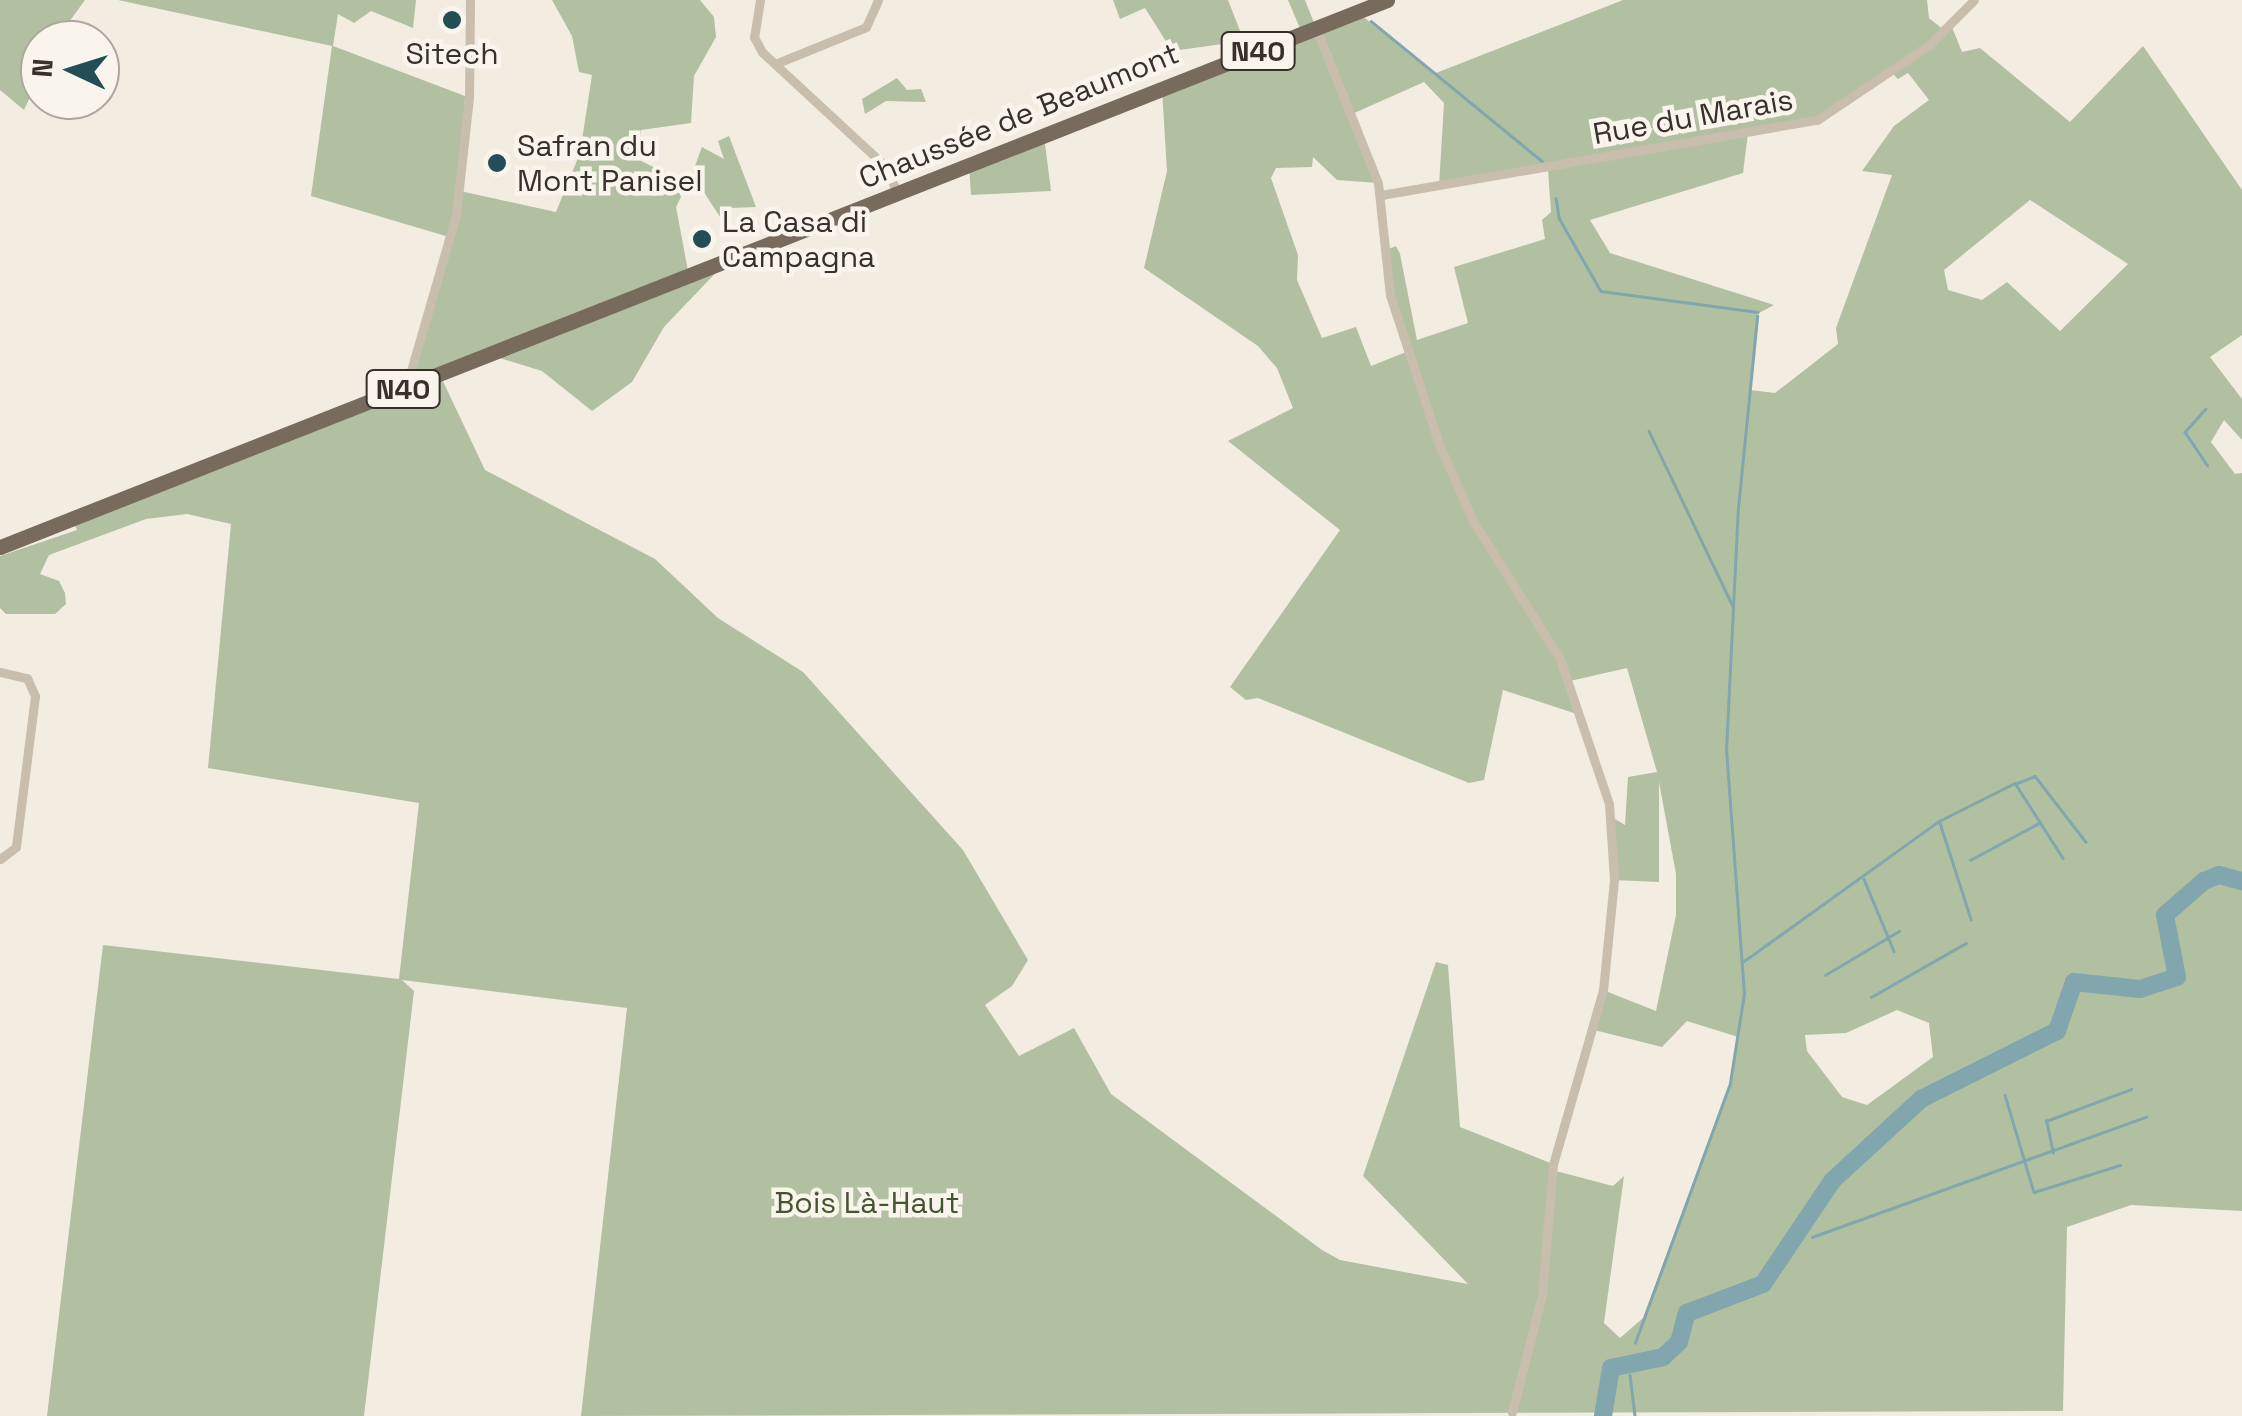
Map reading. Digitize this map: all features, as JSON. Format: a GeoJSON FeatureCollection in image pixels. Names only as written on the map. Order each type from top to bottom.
{"type":"FeatureCollection","features":[{"type":"Feature","properties":{"kind":"main road","name":"Chaussée de Beaumont"},"geometry":{"type":"LineString","coordinates":[[0,548],[1387,0]]}},
{"type":"Feature","properties":{"kind":"street"},"geometry":{"type":"LineString","coordinates":[[406,388],[458,203],[470,0]]}},
{"type":"Feature","properties":{"kind":"street"},"geometry":{"type":"LineString","coordinates":[[760,0],[754,37],[775,64],[884,165],[898,194]]}},
{"type":"Feature","properties":{"kind":"street"},"geometry":{"type":"LineString","coordinates":[[775,64],[866,27],[878,0]]}},
{"type":"Feature","properties":{"kind":"street","name":"Rue du Marais"},"geometry":{"type":"LineString","coordinates":[[1380,195],[1817,120],[1930,44],[1974,0]]}},
{"type":"Feature","properties":{"kind":"street"},"geometry":{"type":"LineString","coordinates":[[1316,28],[1380,195],[1390,294],[1439,444],[1473,520],[1538,617],[1570,681],[1597,762],[1613,840],[1604,990],[1553,1164],[1542,1296],[1512,1412]]}},
{"type":"Feature","properties":{"kind":"street"},"geometry":{"type":"LineString","coordinates":[[0,672],[28,678],[34,696],[16,847],[0,859]]}},
{"type":"Feature","properties":{"kind":"green space"},"geometry":{"type":"Polygon","coordinates":[[[0,0],[85,0],[70,20],[20,20],[20,107],[0,90],[0,0]]]}},
{"type":"Feature","properties":{"kind":"green space","name":"Bois Là-Haut"},"geometry":{"type":"Polygon","coordinates":[[[118,0],[416,0],[413,28],[371,11],[354,23],[338,14],[333,46],[465,96],[460,191],[556,212],[580,153],[592,75],[579,72],[572,36],[552,0],[700,0],[714,17],[716,37],[694,76],[691,123],[641,130],[637,159],[672,176],[681,197],[676,207],[689,276],[727,261],[664,327],[632,382],[592,411],[542,371],[490,355],[440,375],[485,470],[655,559],[718,618],[803,672],[963,850],[1028,960],[1012,986],[985,1005],[1019,1056],[1074,1028],[1111,1094],[1322,1250],[1340,1260],[1468,1284],[1363,1176],[1436,962],[1448,965],[1460,1127],[1553,1164],[1552,1170],[1613,1186],[1624,1176],[1604,1323],[1620,1338],[1643,1318],[1730,1083],[1738,1037],[1687,1021],[1662,1047],[1590,1029],[1603,990],[1656,1011],[1676,915],[1676,874],[1659,782],[1659,882],[1614,880],[1610,816],[1625,825],[1628,777],[1657,772],[1627,668],[1570,681],[1583,716],[1503,690],[1484,780],[1469,783],[1258,698],[1246,700],[1230,687],[1340,530],[1228,441],[1293,408],[1277,368],[1258,346],[1144,268],[1167,171],[1162,89],[1302,33],[1288,0],[1305,0],[1316,28],[1357,12],[1436,73],[1623,0],[1927,0],[1929,18],[1945,31],[1952,27],[1962,52],[1980,48],[2070,122],[2143,46],[2242,190],[2242,335],[2210,357],[2242,399],[2242,440],[2224,420],[2211,442],[2235,474],[2242,473],[2242,1211],[2131,1205],[2067,1227],[2063,1411],[581,1416],[627,1008],[402,980],[414,991],[364,1416],[47,1416],[103,945],[399,979],[419,803],[208,768],[231,524],[187,514],[146,519],[49,555],[40,574],[59,581],[65,593],[66,604],[55,614],[6,614],[0,608],[0,556],[77,530],[72,519],[406,388],[449,237],[311,196],[332,46],[118,0]],[[1892,73],[1829,116],[1748,133],[1743,173],[1590,220],[1610,253],[1774,305],[1757,314],[1750,390],[1775,393],[1838,344],[1836,328],[1892,175],[1862,171],[1894,126],[1929,100],[1908,73],[1898,79],[1892,73]],[[1424,82],[1352,114],[1378,183],[1337,180],[1313,157],[1312,167],[1276,168],[1271,178],[1298,255],[1297,280],[1322,338],[1356,327],[1371,366],[1406,352],[1386,250],[1396,246],[1400,254],[1417,340],[1468,323],[1454,267],[1545,239],[1542,220],[1551,212],[1548,170],[1439,186],[1444,103],[1424,82]],[[2030,200],[1944,270],[1948,290],[1982,300],[2007,282],[2060,331],[2128,264],[2030,200]],[[1897,1010],[1846,1033],[1805,1035],[1807,1051],[1842,1097],[1867,1105],[1933,1057],[1929,1023],[1897,1010]]]}},
{"type":"Feature","properties":{"kind":"green space"},"geometry":{"type":"Polygon","coordinates":[[[1113,0],[1228,0],[1244,41],[1172,51],[1145,8],[1120,19],[1113,0]]]}},
{"type":"Feature","properties":{"kind":"green space"},"geometry":{"type":"Polygon","coordinates":[[[897,78],[907,90],[921,89],[926,102],[886,101],[865,114],[862,99],[897,78]]]}},
{"type":"Feature","properties":{"kind":"green space"},"geometry":{"type":"Polygon","coordinates":[[[729,136],[756,207],[729,208],[726,226],[692,174],[702,147],[724,159],[718,141],[729,136]]]}},
{"type":"Feature","properties":{"kind":"green space"},"geometry":{"type":"Polygon","coordinates":[[[1044,136],[1051,191],[971,195],[969,166],[1044,136]]]}},
{"type":"Feature","properties":{"kind":"waterway"},"geometry":{"type":"LineString","coordinates":[[1371,21],[1542,161]]}},
{"type":"Feature","properties":{"kind":"waterway"},"geometry":{"type":"LineString","coordinates":[[1556,198],[1559,218],[1601,291],[1758,312]]}},
{"type":"Feature","properties":{"kind":"waterway"},"geometry":{"type":"LineString","coordinates":[[1635,1343],[1730,1083],[1744,994],[1726,751],[1738,508],[1757,316]]}},
{"type":"Feature","properties":{"kind":"waterway"},"geometry":{"type":"LineString","coordinates":[[2206,409],[2185,432],[2207,465]]}},
{"type":"Feature","properties":{"kind":"waterway"},"geometry":{"type":"LineString","coordinates":[[1649,431],[1733,606]]}},
{"type":"Feature","properties":{"kind":"waterway"},"geometry":{"type":"LineString","coordinates":[[2017,783],[2035,776],[2086,842]]}},
{"type":"Feature","properties":{"kind":"waterway"},"geometry":{"type":"LineString","coordinates":[[1744,961],[1939,821],[2015,783],[2063,858]]}},
{"type":"Feature","properties":{"kind":"waterway"},"geometry":{"type":"LineString","coordinates":[[1940,823],[1971,919]]}},
{"type":"Feature","properties":{"kind":"waterway"},"geometry":{"type":"LineString","coordinates":[[1970,860],[2039,823]]}},
{"type":"Feature","properties":{"kind":"waterway"},"geometry":{"type":"LineString","coordinates":[[1603,1416],[1611,1368],[1663,1357],[1679,1342],[1687,1313],[1763,1284],[1833,1180],[1921,1099],[2057,1031],[2074,982],[2140,989],[2177,977],[2165,915],[2204,881],[2219,875],[2242,881]]}},
{"type":"Feature","properties":{"kind":"waterway"},"geometry":{"type":"LineString","coordinates":[[1864,879],[1894,951]]}},
{"type":"Feature","properties":{"kind":"waterway"},"geometry":{"type":"LineString","coordinates":[[1825,975],[1899,931]]}},
{"type":"Feature","properties":{"kind":"waterway"},"geometry":{"type":"LineString","coordinates":[[1871,997],[1966,943]]}},
{"type":"Feature","properties":{"kind":"waterway"},"geometry":{"type":"LineString","coordinates":[[2053,1153],[2046,1121],[2131,1089]]}},
{"type":"Feature","properties":{"kind":"waterway"},"geometry":{"type":"LineString","coordinates":[[2005,1095],[2034,1192],[2120,1165]]}},
{"type":"Feature","properties":{"kind":"waterway"},"geometry":{"type":"LineString","coordinates":[[1812,1237],[2146,1117]]}},
{"type":"Feature","properties":{"kind":"waterway"},"geometry":{"type":"LineString","coordinates":[[1630,1375],[1635,1416]]}},
{"type":"Feature","properties":{"kind":"place","name":"Sitech"},"geometry":{"type":"Point","coordinates":[452,20]}},
{"type":"Feature","properties":{"kind":"place","name":"Safran du Mont Panisel"},"geometry":{"type":"Point","coordinates":[497,163]}},
{"type":"Feature","properties":{"kind":"place","name":"La Casa di Campagna"},"geometry":{"type":"Point","coordinates":[702,239]}}]}
